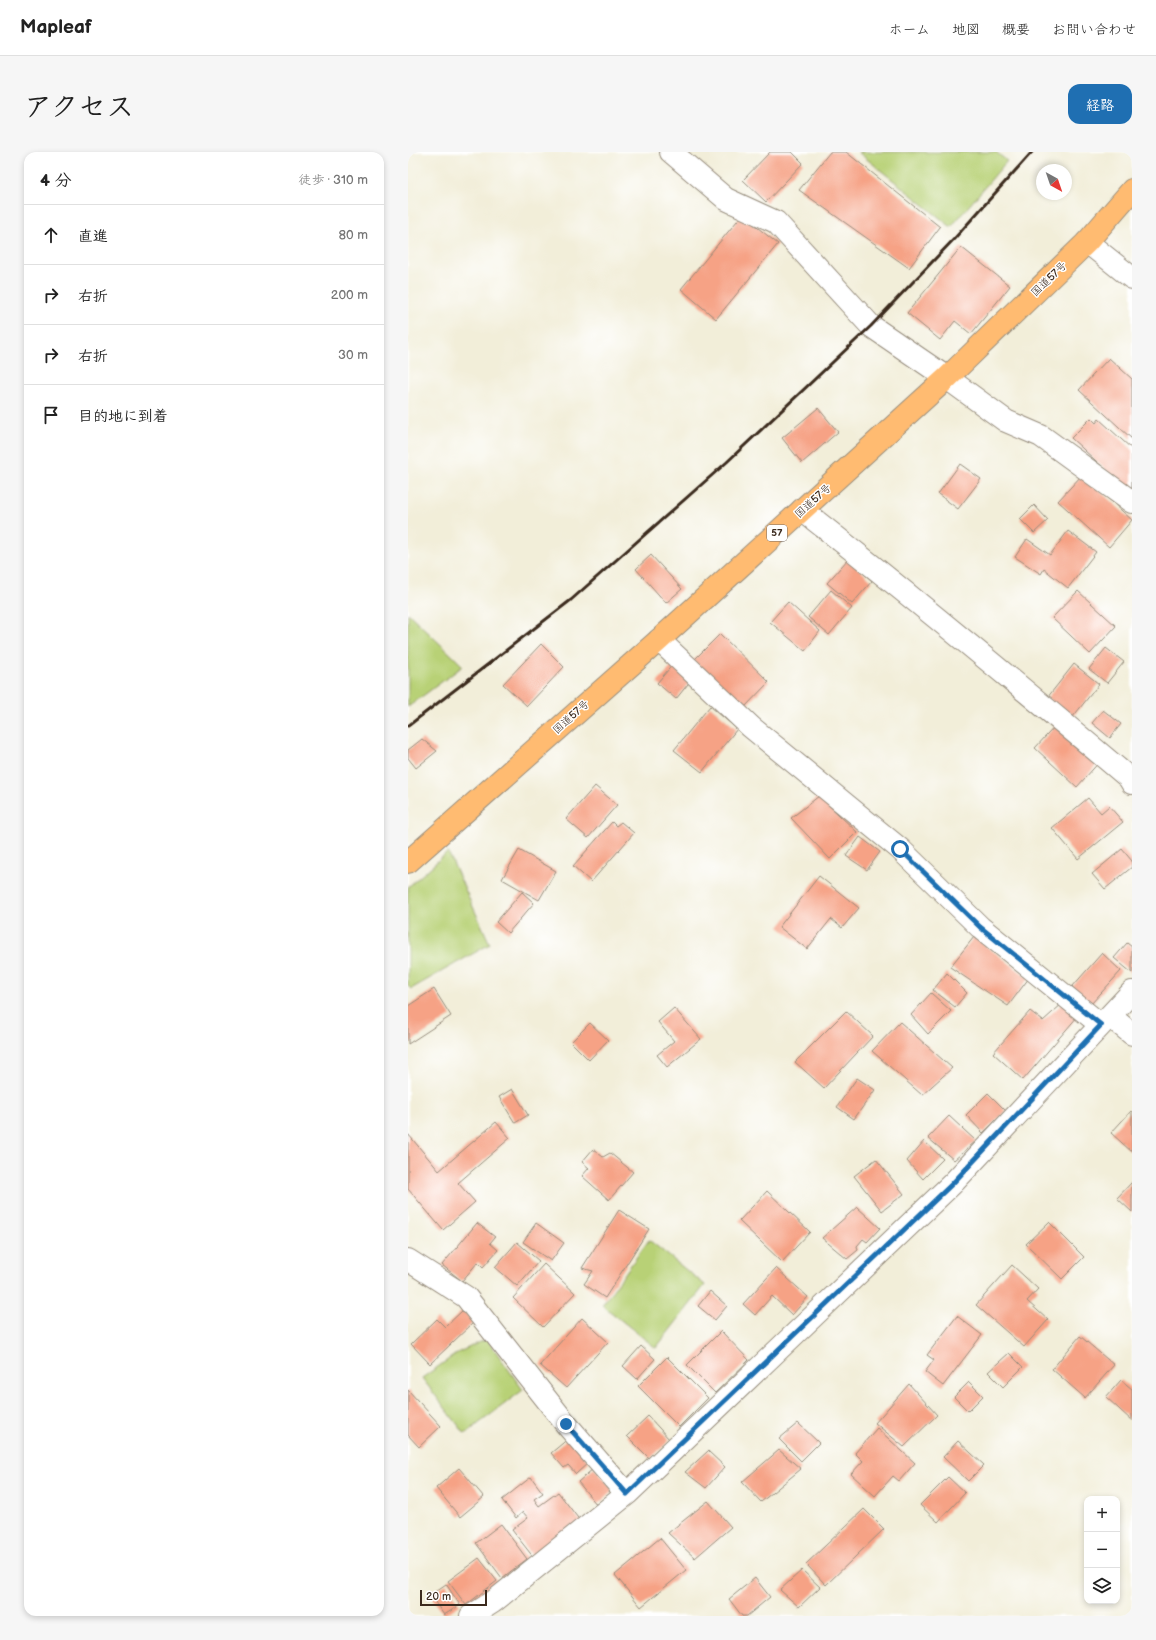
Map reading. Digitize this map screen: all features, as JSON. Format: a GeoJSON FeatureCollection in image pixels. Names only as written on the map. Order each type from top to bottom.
{"type":"FeatureCollection","features":[{"type":"Feature","properties":{"kind":"highway","name":"国道57号"},"geometry":{"type":"LineString","coordinates":[[408,862],[658,640],[947,378],[1087,242],[1132,190]]}},
{"type":"Feature","properties":{"kind":"street"},"geometry":{"type":"LineString","coordinates":[[671,152],[726,199],[776,222],[871,326],[947,378],[1006,421],[1040,436],[1132,502]]}},
{"type":"Feature","properties":{"kind":"street"},"geometry":{"type":"LineString","coordinates":[[1087,242],[1132,278]]}},
{"type":"Feature","properties":{"kind":"street"},"geometry":{"type":"LineString","coordinates":[[802,510],[1014,681],[1129,778],[1132,783]]}},
{"type":"Feature","properties":{"kind":"street"},"geometry":{"type":"LineString","coordinates":[[658,640],[751,727],[900,849],[980,927],[1105,1020],[1132,1034]]}},
{"type":"Feature","properties":{"kind":"street"},"geometry":{"type":"LineString","coordinates":[[471,1616],[497,1609],[627,1494],[952,1184],[1132,992]]}},
{"type":"Feature","properties":{"kind":"street"},"geometry":{"type":"LineString","coordinates":[[408,1260],[466,1297],[566,1424],[627,1494]]}},
{"type":"Feature","properties":{"kind":"green space"},"geometry":{"type":"Polygon","coordinates":[[[858,152],[996,152],[1007,161],[951,227],[858,152]]]}},
{"type":"Feature","properties":{"kind":"green space"},"geometry":{"type":"Polygon","coordinates":[[[408,613],[463,666],[408,707],[408,613]]]}},
{"type":"Feature","properties":{"kind":"green space"},"geometry":{"type":"Polygon","coordinates":[[[448,852],[490,944],[411,989],[408,986],[408,887],[448,852]]]}},
{"type":"Feature","properties":{"kind":"green space"},"geometry":{"type":"Polygon","coordinates":[[[649,1240],[705,1285],[656,1348],[602,1305],[649,1240]]]}},
{"type":"Feature","properties":{"kind":"green space"},"geometry":{"type":"Polygon","coordinates":[[[487,1339],[523,1390],[465,1434],[422,1378],[459,1352],[487,1339]]]}},
{"type":"Feature","properties":{"kind":"building"},"geometry":{"type":"Polygon","coordinates":[[[770,152],[792,152],[803,163],[766,202],[743,180],[770,152]]]}},
{"type":"Feature","properties":{"kind":"building"},"geometry":{"type":"Polygon","coordinates":[[[830,152],[846,152],[940,227],[909,268],[799,190],[830,152]]]}},
{"type":"Feature","properties":{"kind":"building"},"geometry":{"type":"Polygon","coordinates":[[[742,215],[778,244],[716,319],[681,289],[742,215]]]}},
{"type":"Feature","properties":{"kind":"building"},"geometry":{"type":"Polygon","coordinates":[[[961,247],[1010,286],[971,334],[955,321],[940,340],[907,313],[961,247]]]}},
{"type":"Feature","properties":{"kind":"building"},"geometry":{"type":"Polygon","coordinates":[[[1109,358],[1132,379],[1132,439],[1079,390],[1109,358]]]}},
{"type":"Feature","properties":{"kind":"building"},"geometry":{"type":"Polygon","coordinates":[[[818,408],[838,432],[802,463],[782,438],[818,408]]]}},
{"type":"Feature","properties":{"kind":"building"},"geometry":{"type":"Polygon","coordinates":[[[1091,418],[1096,423],[1099,419],[1132,449],[1132,494],[1071,438],[1091,418]]]}},
{"type":"Feature","properties":{"kind":"building"},"geometry":{"type":"Polygon","coordinates":[[[960,464],[981,479],[958,509],[938,494],[960,464]]]}},
{"type":"Feature","properties":{"kind":"building"},"geometry":{"type":"Polygon","coordinates":[[[1082,475],[1132,520],[1109,547],[1058,501],[1082,475]]]}},
{"type":"Feature","properties":{"kind":"building"},"geometry":{"type":"Polygon","coordinates":[[[1034,505],[1048,520],[1034,533],[1020,519],[1034,505]]]}},
{"type":"Feature","properties":{"kind":"building"},"geometry":{"type":"Polygon","coordinates":[[[1068,531],[1096,552],[1068,588],[1044,569],[1041,574],[1015,557],[1027,539],[1050,555],[1068,531]]]}},
{"type":"Feature","properties":{"kind":"building"},"geometry":{"type":"Polygon","coordinates":[[[651,555],[682,589],[666,603],[636,569],[651,555]]]}},
{"type":"Feature","properties":{"kind":"building"},"geometry":{"type":"Polygon","coordinates":[[[848,559],[872,581],[852,604],[827,583],[848,559]]]}},
{"type":"Feature","properties":{"kind":"building"},"geometry":{"type":"Polygon","coordinates":[[[831,590],[852,608],[829,635],[808,617],[831,590]]]}},
{"type":"Feature","properties":{"kind":"building"},"geometry":{"type":"Polygon","coordinates":[[[1078,591],[1116,626],[1090,654],[1052,618],[1078,591]]]}},
{"type":"Feature","properties":{"kind":"building"},"geometry":{"type":"Polygon","coordinates":[[[788,602],[820,631],[805,651],[770,622],[788,602]]]}},
{"type":"Feature","properties":{"kind":"building"},"geometry":{"type":"Polygon","coordinates":[[[720,634],[769,682],[743,709],[693,661],[720,634]]]}},
{"type":"Feature","properties":{"kind":"building"},"geometry":{"type":"Polygon","coordinates":[[[541,644],[564,667],[527,706],[503,684],[541,644]]]}},
{"type":"Feature","properties":{"kind":"building"},"geometry":{"type":"Polygon","coordinates":[[[1106,648],[1124,662],[1107,683],[1089,669],[1106,648]]]}},
{"type":"Feature","properties":{"kind":"building"},"geometry":{"type":"Polygon","coordinates":[[[674,663],[692,679],[676,699],[657,683],[674,663]]]}},
{"type":"Feature","properties":{"kind":"building"},"geometry":{"type":"Polygon","coordinates":[[[1074,664],[1099,684],[1072,718],[1047,698],[1074,664]]]}},
{"type":"Feature","properties":{"kind":"building"},"geometry":{"type":"Polygon","coordinates":[[[710,706],[737,729],[702,772],[674,750],[710,706]]]}},
{"type":"Feature","properties":{"kind":"building"},"geometry":{"type":"Polygon","coordinates":[[[1103,710],[1121,724],[1110,738],[1092,723],[1103,710]]]}},
{"type":"Feature","properties":{"kind":"building"},"geometry":{"type":"Polygon","coordinates":[[[1059,722],[1101,760],[1077,787],[1035,748],[1059,722]]]}},
{"type":"Feature","properties":{"kind":"building"},"geometry":{"type":"Polygon","coordinates":[[[422,739],[437,751],[416,768],[408,758],[408,750],[422,739]]]}},
{"type":"Feature","properties":{"kind":"building"},"geometry":{"type":"Polygon","coordinates":[[[595,786],[617,805],[588,838],[566,819],[595,786]]]}},
{"type":"Feature","properties":{"kind":"building"},"geometry":{"type":"Polygon","coordinates":[[[819,796],[857,832],[830,859],[791,818],[819,796]]]}},
{"type":"Feature","properties":{"kind":"building"},"geometry":{"type":"Polygon","coordinates":[[[1088,798],[1101,813],[1109,806],[1123,822],[1078,859],[1052,828],[1088,798]]]}},
{"type":"Feature","properties":{"kind":"building"},"geometry":{"type":"Polygon","coordinates":[[[612,822],[616,826],[621,822],[634,833],[591,882],[573,866],[612,822]]]}},
{"type":"Feature","properties":{"kind":"building"},"geometry":{"type":"Polygon","coordinates":[[[860,837],[880,852],[867,870],[846,856],[860,837]]]}},
{"type":"Feature","properties":{"kind":"building"},"geometry":{"type":"Polygon","coordinates":[[[1122,849],[1132,861],[1132,867],[1105,889],[1092,874],[1122,849]]]}},
{"type":"Feature","properties":{"kind":"building"},"geometry":{"type":"Polygon","coordinates":[[[519,850],[556,871],[539,900],[502,879],[519,850]]]}},
{"type":"Feature","properties":{"kind":"building"},"geometry":{"type":"Polygon","coordinates":[[[819,876],[859,908],[842,928],[831,919],[807,949],[779,927],[819,876]]]}},
{"type":"Feature","properties":{"kind":"building"},"geometry":{"type":"Polygon","coordinates":[[[522,892],[534,903],[508,933],[496,922],[522,892]]]}},
{"type":"Feature","properties":{"kind":"building"},"geometry":{"type":"Polygon","coordinates":[[[974,937],[1029,978],[1008,1006],[950,967],[974,937]]]}},
{"type":"Feature","properties":{"kind":"building"},"geometry":{"type":"Polygon","coordinates":[[[1127,943],[1132,947],[1132,973],[1114,958],[1127,943]]]}},
{"type":"Feature","properties":{"kind":"building"},"geometry":{"type":"Polygon","coordinates":[[[1102,953],[1121,971],[1091,1004],[1072,987],[1102,953]]]}},
{"type":"Feature","properties":{"kind":"building"},"geometry":{"type":"Polygon","coordinates":[[[947,973],[967,993],[955,1007],[933,990],[947,973]]]}},
{"type":"Feature","properties":{"kind":"building"},"geometry":{"type":"Polygon","coordinates":[[[434,989],[451,1016],[408,1044],[408,1006],[434,989]]]}},
{"type":"Feature","properties":{"kind":"building"},"geometry":{"type":"Polygon","coordinates":[[[931,993],[951,1011],[928,1034],[911,1015],[931,993]]]}},
{"type":"Feature","properties":{"kind":"building"},"geometry":{"type":"Polygon","coordinates":[[[1063,1003],[1078,1016],[1023,1080],[993,1053],[1030,1011],[1043,1021],[1063,1003]]]}},
{"type":"Feature","properties":{"kind":"building"},"geometry":{"type":"Polygon","coordinates":[[[674,1008],[701,1039],[667,1067],[657,1055],[674,1041],[658,1022],[674,1008]]]}},
{"type":"Feature","properties":{"kind":"building"},"geometry":{"type":"Polygon","coordinates":[[[846,1011],[873,1036],[824,1088],[795,1062],[846,1011]]]}},
{"type":"Feature","properties":{"kind":"building"},"geometry":{"type":"Polygon","coordinates":[[[900,1022],[952,1068],[922,1095],[872,1051],[900,1022]]]}},
{"type":"Feature","properties":{"kind":"building"},"geometry":{"type":"Polygon","coordinates":[[[590,1023],[608,1040],[589,1060],[571,1042],[590,1023]]]}},
{"type":"Feature","properties":{"kind":"building"},"geometry":{"type":"Polygon","coordinates":[[[857,1078],[875,1090],[854,1119],[837,1107],[857,1078]]]}},
{"type":"Feature","properties":{"kind":"building"},"geometry":{"type":"Polygon","coordinates":[[[512,1089],[528,1115],[515,1123],[499,1097],[512,1089]]]}},
{"type":"Feature","properties":{"kind":"building"},"geometry":{"type":"Polygon","coordinates":[[[988,1093],[1006,1111],[983,1133],[966,1115],[988,1093]]]}},
{"type":"Feature","properties":{"kind":"building"},"geometry":{"type":"Polygon","coordinates":[[[1131,1111],[1132,1112],[1132,1152],[1111,1133],[1131,1111]]]}},
{"type":"Feature","properties":{"kind":"building"},"geometry":{"type":"Polygon","coordinates":[[[949,1116],[976,1141],[954,1160],[928,1138],[949,1116]]]}},
{"type":"Feature","properties":{"kind":"building"},"geometry":{"type":"Polygon","coordinates":[[[496,1122],[510,1138],[458,1183],[475,1202],[443,1230],[408,1189],[408,1134],[439,1171],[496,1122]]]}},
{"type":"Feature","properties":{"kind":"building"},"geometry":{"type":"Polygon","coordinates":[[[924,1141],[943,1159],[923,1179],[907,1161],[924,1141]]]}},
{"type":"Feature","properties":{"kind":"building"},"geometry":{"type":"Polygon","coordinates":[[[593,1149],[603,1157],[610,1153],[633,1172],[609,1200],[582,1176],[589,1168],[582,1162],[593,1149]]]}},
{"type":"Feature","properties":{"kind":"building"},"geometry":{"type":"Polygon","coordinates":[[[876,1159],[904,1194],[882,1211],[854,1176],[876,1159]]]}},
{"type":"Feature","properties":{"kind":"building"},"geometry":{"type":"Polygon","coordinates":[[[1132,1182],[1132,1212],[1117,1198],[1132,1182]]]}},
{"type":"Feature","properties":{"kind":"building"},"geometry":{"type":"Polygon","coordinates":[[[767,1191],[810,1232],[782,1262],[739,1221],[767,1191]]]}},
{"type":"Feature","properties":{"kind":"building"},"geometry":{"type":"Polygon","coordinates":[[[857,1207],[880,1228],[867,1242],[863,1239],[857,1246],[858,1250],[847,1259],[822,1238],[857,1207]]]}},
{"type":"Feature","properties":{"kind":"building"},"geometry":{"type":"Polygon","coordinates":[[[619,1210],[649,1229],[605,1298],[584,1284],[593,1271],[582,1268],[619,1210]]]}},
{"type":"Feature","properties":{"kind":"building"},"geometry":{"type":"Polygon","coordinates":[[[1049,1222],[1084,1257],[1062,1279],[1026,1244],[1049,1222]]]}},
{"type":"Feature","properties":{"kind":"building"},"geometry":{"type":"Polygon","coordinates":[[[477,1223],[495,1237],[490,1243],[498,1250],[483,1267],[478,1262],[462,1281],[442,1265],[477,1223]]]}},
{"type":"Feature","properties":{"kind":"building"},"geometry":{"type":"Polygon","coordinates":[[[536,1223],[564,1243],[551,1261],[523,1242],[536,1223]]]}},
{"type":"Feature","properties":{"kind":"building"},"geometry":{"type":"Polygon","coordinates":[[[517,1242],[539,1261],[517,1286],[495,1267],[517,1242]]]}},
{"type":"Feature","properties":{"kind":"building"},"geometry":{"type":"Polygon","coordinates":[[[544,1264],[575,1293],[543,1327],[513,1298],[544,1264]]]}},
{"type":"Feature","properties":{"kind":"building"},"geometry":{"type":"Polygon","coordinates":[[[1012,1265],[1038,1289],[1027,1301],[1048,1320],[1024,1347],[976,1305],[1012,1265]]]}},
{"type":"Feature","properties":{"kind":"building"},"geometry":{"type":"Polygon","coordinates":[[[776,1268],[808,1297],[792,1315],[772,1296],[755,1315],[743,1304],[776,1268]]]}},
{"type":"Feature","properties":{"kind":"building"},"geometry":{"type":"Polygon","coordinates":[[[710,1291],[727,1306],[715,1320],[698,1306],[710,1291]]]}},
{"type":"Feature","properties":{"kind":"building"},"geometry":{"type":"Polygon","coordinates":[[[463,1310],[474,1322],[430,1364],[411,1344],[437,1319],[445,1327],[463,1310]]]}},
{"type":"Feature","properties":{"kind":"building"},"geometry":{"type":"Polygon","coordinates":[[[957,1316],[982,1335],[943,1386],[925,1372],[934,1360],[927,1355],[957,1316]]]}},
{"type":"Feature","properties":{"kind":"building"},"geometry":{"type":"Polygon","coordinates":[[[582,1318],[608,1342],[566,1388],[540,1365],[582,1318]]]}},
{"type":"Feature","properties":{"kind":"building"},"geometry":{"type":"Polygon","coordinates":[[[721,1331],[749,1360],[715,1393],[687,1365],[721,1331]]]}},
{"type":"Feature","properties":{"kind":"building"},"geometry":{"type":"Polygon","coordinates":[[[1080,1336],[1114,1365],[1085,1398],[1052,1369],[1080,1336]]]}},
{"type":"Feature","properties":{"kind":"building"},"geometry":{"type":"Polygon","coordinates":[[[641,1346],[655,1359],[637,1379],[623,1366],[641,1346]]]}},
{"type":"Feature","properties":{"kind":"building"},"geometry":{"type":"Polygon","coordinates":[[[1009,1353],[1023,1367],[1003,1387],[988,1372],[1009,1353]]]}},
{"type":"Feature","properties":{"kind":"building"},"geometry":{"type":"Polygon","coordinates":[[[667,1357],[708,1398],[679,1427],[638,1386],[667,1357]]]}},
{"type":"Feature","properties":{"kind":"building"},"geometry":{"type":"Polygon","coordinates":[[[1121,1380],[1132,1389],[1132,1421],[1106,1397],[1121,1380]]]}},
{"type":"Feature","properties":{"kind":"building"},"geometry":{"type":"Polygon","coordinates":[[[969,1382],[983,1396],[968,1411],[954,1397],[969,1382]]]}},
{"type":"Feature","properties":{"kind":"building"},"geometry":{"type":"Polygon","coordinates":[[[909,1384],[937,1415],[904,1447],[875,1423],[909,1384]]]}},
{"type":"Feature","properties":{"kind":"building"},"geometry":{"type":"Polygon","coordinates":[[[408,1390],[441,1426],[419,1447],[408,1435],[408,1390]]]}},
{"type":"Feature","properties":{"kind":"building"},"geometry":{"type":"Polygon","coordinates":[[[648,1416],[670,1440],[650,1459],[627,1436],[648,1416]]]}},
{"type":"Feature","properties":{"kind":"building"},"geometry":{"type":"Polygon","coordinates":[[[798,1423],[819,1443],[801,1461],[779,1439],[798,1423]]]}},
{"type":"Feature","properties":{"kind":"building"},"geometry":{"type":"Polygon","coordinates":[[[877,1428],[915,1463],[899,1481],[893,1476],[875,1496],[851,1474],[863,1461],[855,1453],[877,1428]]]}},
{"type":"Feature","properties":{"kind":"building"},"geometry":{"type":"Polygon","coordinates":[[[569,1438],[589,1462],[576,1474],[568,1465],[564,1468],[551,1453],[569,1438]]]}},
{"type":"Feature","properties":{"kind":"building"},"geometry":{"type":"Polygon","coordinates":[[[958,1441],[984,1465],[968,1481],[943,1457],[958,1441]]]}},
{"type":"Feature","properties":{"kind":"building"},"geometry":{"type":"Polygon","coordinates":[[[779,1450],[801,1469],[761,1502],[742,1482],[779,1450]]]}},
{"type":"Feature","properties":{"kind":"building"},"geometry":{"type":"Polygon","coordinates":[[[708,1451],[725,1467],[706,1488],[685,1472],[708,1451]]]}},
{"type":"Feature","properties":{"kind":"building"},"geometry":{"type":"Polygon","coordinates":[[[459,1468],[484,1497],[460,1517],[436,1488],[459,1468]]]}},
{"type":"Feature","properties":{"kind":"building"},"geometry":{"type":"Polygon","coordinates":[[[594,1468],[614,1490],[597,1505],[578,1482],[594,1468]]]}},
{"type":"Feature","properties":{"kind":"building"},"geometry":{"type":"Polygon","coordinates":[[[531,1477],[543,1493],[534,1499],[539,1506],[558,1492],[581,1522],[534,1558],[512,1530],[528,1518],[523,1512],[516,1518],[502,1500],[531,1477]]]}},
{"type":"Feature","properties":{"kind":"building"},"geometry":{"type":"Polygon","coordinates":[[[948,1477],[965,1493],[938,1522],[920,1505],[948,1477]]]}},
{"type":"Feature","properties":{"kind":"building"},"geometry":{"type":"Polygon","coordinates":[[[708,1501],[731,1527],[695,1558],[668,1533],[708,1501]]]}},
{"type":"Feature","properties":{"kind":"building"},"geometry":{"type":"Polygon","coordinates":[[[864,1509],[884,1529],[826,1585],[806,1564],[864,1509]]]}},
{"type":"Feature","properties":{"kind":"building"},"geometry":{"type":"Polygon","coordinates":[[[501,1524],[527,1559],[502,1578],[476,1543],[501,1524]]]}},
{"type":"Feature","properties":{"kind":"building"},"geometry":{"type":"Polygon","coordinates":[[[660,1538],[686,1570],[641,1607],[615,1575],[660,1538]]]}},
{"type":"Feature","properties":{"kind":"building"},"geometry":{"type":"Polygon","coordinates":[[[479,1558],[497,1581],[466,1605],[448,1581],[479,1558]]]}},
{"type":"Feature","properties":{"kind":"building"},"geometry":{"type":"Polygon","coordinates":[[[802,1570],[820,1587],[799,1607],[780,1590],[802,1570]]]}},
{"type":"Feature","properties":{"kind":"building"},"geometry":{"type":"Polygon","coordinates":[[[755,1578],[770,1597],[747,1616],[742,1616],[729,1599],[755,1578]]]}},
{"type":"Feature","properties":{"kind":"building"},"geometry":{"type":"Polygon","coordinates":[[[446,1584],[460,1605],[444,1615],[430,1595],[446,1584]]]}},
{"type":"Feature","properties":{"kind":"railway"},"geometry":{"type":"LineString","coordinates":[[408,726],[571,600],[727,462],[871,326],[954,239],[1032,152]]}},
{"type":"Feature","properties":{"kind":"route"},"geometry":{"type":"LineString","coordinates":[[566,1424],[627,1494],[952,1184],[1101,1025],[980,927],[900,849]]}}]}
